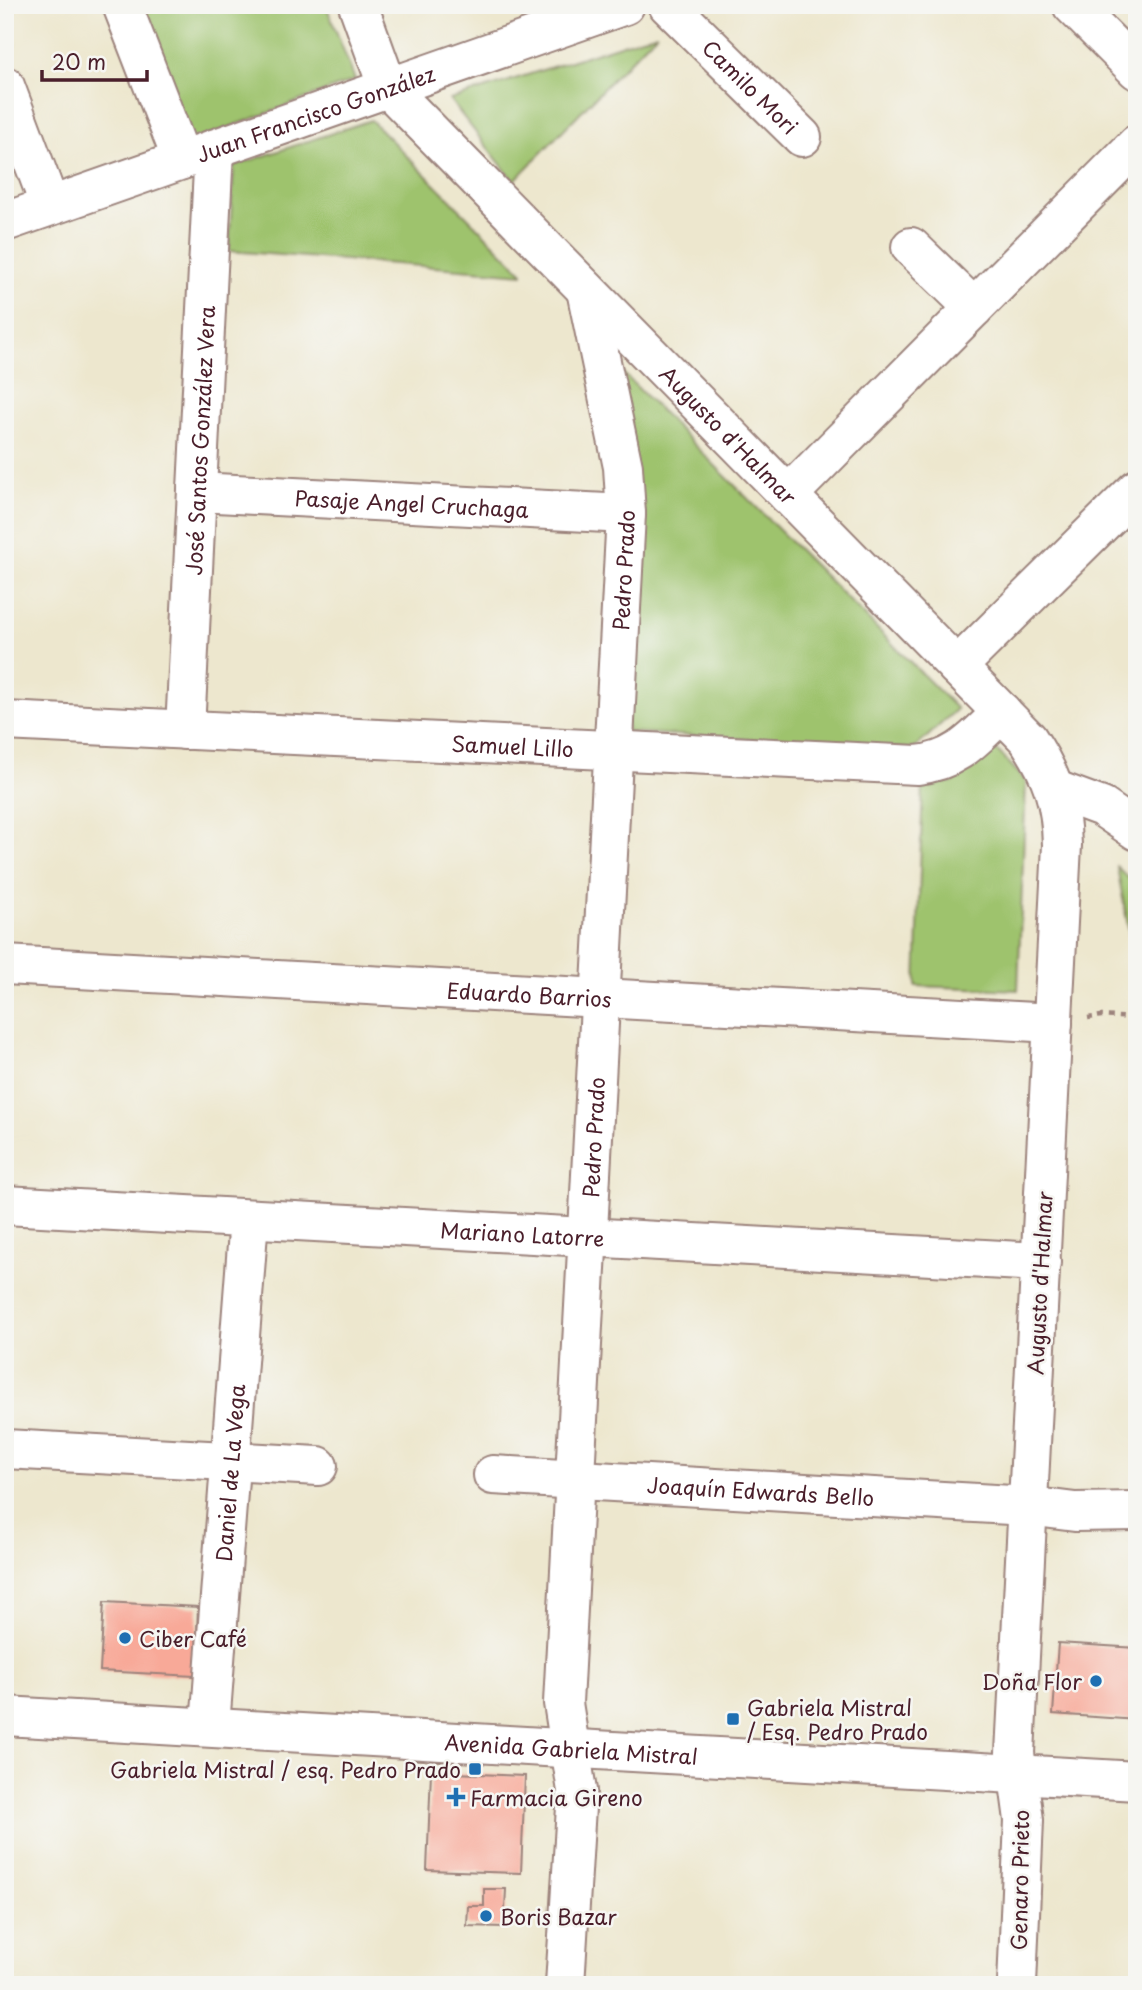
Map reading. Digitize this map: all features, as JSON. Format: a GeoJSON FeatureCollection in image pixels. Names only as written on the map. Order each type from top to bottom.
{"type":"FeatureCollection","features":[{"type":"Feature","properties":{"kind":"street"},"geometry":{"type":"LineString","coordinates":[[122,5],[198,155]]}},
{"type":"Feature","properties":{"kind":"street"},"geometry":{"type":"LineString","coordinates":[[358,5],[388,88]]}},
{"type":"Feature","properties":{"kind":"street","name":"Juan Francisco González"},"geometry":{"type":"LineString","coordinates":[[5,222],[388,88],[567,15],[625,5]]}},
{"type":"Feature","properties":{"kind":"street","name":"Camilo Mori"},"geometry":{"type":"LineString","coordinates":[[668,5],[802,137]]}},
{"type":"Feature","properties":{"kind":"street"},"geometry":{"type":"LineString","coordinates":[[1072,5],[1137,70]]}},
{"type":"Feature","properties":{"kind":"street"},"geometry":{"type":"LineString","coordinates":[[5,86],[50,206]]}},
{"type":"Feature","properties":{"kind":"street","name":"Augusto d'Halmar"},"geometry":{"type":"LineString","coordinates":[[388,88],[1028,739],[1044,763],[1056,790],[1062,845],[1016,1753],[1019,1776]]}},
{"type":"Feature","properties":{"kind":"street"},"geometry":{"type":"LineString","coordinates":[[788,495],[1137,144]]}},
{"type":"Feature","properties":{"kind":"street","name":"José Santos González Vera"},"geometry":{"type":"LineString","coordinates":[[185,730],[197,492],[198,155]]}},
{"type":"Feature","properties":{"kind":"street"},"geometry":{"type":"LineString","coordinates":[[911,247],[974,308]]}},
{"type":"Feature","properties":{"kind":"street","name":"Pedro Prado"},"geometry":{"type":"LineString","coordinates":[[565,1985],[577,1791],[563,1703],[626,514],[623,467],[586,290]]}},
{"type":"Feature","properties":{"kind":"street"},"geometry":{"type":"LineString","coordinates":[[957,667],[1137,489]]}},
{"type":"Feature","properties":{"kind":"street","name":"Pasaje Angel Cruchaga"},"geometry":{"type":"LineString","coordinates":[[197,492],[626,514]]}},
{"type":"Feature","properties":{"kind":"street","name":"Samuel Lillo"},"geometry":{"type":"LineString","coordinates":[[5,721],[917,765],[932,764],[957,753],[1002,712]]}},
{"type":"Feature","properties":{"kind":"street"},"geometry":{"type":"LineString","coordinates":[[1056,790],[1102,807],[1137,831]]}},
{"type":"Feature","properties":{"kind":"street","name":"Eduardo Barrios"},"geometry":{"type":"LineString","coordinates":[[5,965],[1053,1023]]}},
{"type":"Feature","properties":{"kind":"street","name":"Mariano Latorre"},"geometry":{"type":"LineString","coordinates":[[5,1205],[1041,1262]]}},
{"type":"Feature","properties":{"kind":"street","name":"Daniel de La Vega"},"geometry":{"type":"LineString","coordinates":[[210,1727],[249,1219]]}},
{"type":"Feature","properties":{"kind":"street"},"geometry":{"type":"LineString","coordinates":[[5,1449],[318,1466]]}},
{"type":"Feature","properties":{"kind":"street","name":"Joaquín Edwards Bello"},"geometry":{"type":"LineString","coordinates":[[493,1475],[1028,1506],[1075,1512],[1137,1511]]}},
{"type":"Feature","properties":{"kind":"street","name":"Avenida Gabriela Mistral"},"geometry":{"type":"LineString","coordinates":[[5,1716],[1137,1781]]}},
{"type":"Feature","properties":{"kind":"street","name":"Genaro Prieto"},"geometry":{"type":"LineString","coordinates":[[1017,1985],[1024,1820],[1019,1776]]}},
{"type":"Feature","properties":{"kind":"path"},"geometry":{"type":"LineString","coordinates":[[1053,1023],[1101,1016],[1137,1018]]}},
{"type":"Feature","properties":{"kind":"green space"},"geometry":{"type":"Polygon","coordinates":[[[139,5],[326,5],[355,80],[190,142],[139,5]]]}},
{"type":"Feature","properties":{"kind":"green space"},"geometry":{"type":"Polygon","coordinates":[[[657,33],[514,181],[450,100],[657,33]]]}},
{"type":"Feature","properties":{"kind":"green space"},"geometry":{"type":"Polygon","coordinates":[[[371,120],[523,274],[229,251],[234,166],[371,120]]]}},
{"type":"Feature","properties":{"kind":"green space"},"geometry":{"type":"Polygon","coordinates":[[[611,361],[957,709],[914,749],[627,732],[611,361]]]}},
{"type":"Feature","properties":{"kind":"green space"},"geometry":{"type":"Polygon","coordinates":[[[992,745],[1026,781],[1018,990],[916,986],[923,782],[952,783],[992,745]]]}},
{"type":"Feature","properties":{"kind":"green space"},"geometry":{"type":"Polygon","coordinates":[[[1117,867],[1137,886],[1137,974],[1117,867]]]}},
{"type":"Feature","properties":{"kind":"building"},"geometry":{"type":"Polygon","coordinates":[[[104,1602],[198,1607],[195,1676],[100,1671],[104,1602]]]}},
{"type":"Feature","properties":{"kind":"building","name":"Doña Flor"},"geometry":{"type":"Polygon","coordinates":[[[1058,1643],[1137,1648],[1137,1720],[1053,1714],[1058,1643]]]}},
{"type":"Feature","properties":{"kind":"building"},"geometry":{"type":"Polygon","coordinates":[[[431,1772],[525,1776],[521,1873],[427,1870],[431,1772]]]}},
{"type":"Feature","properties":{"kind":"building","name":"Boris Bazar"},"geometry":{"type":"Polygon","coordinates":[[[484,1889],[506,1889],[504,1927],[467,1926],[468,1906],[484,1906],[484,1889]]]}},
{"type":"Feature","properties":{"kind":"place","name":"Ciber Café"},"geometry":{"type":"Point","coordinates":[125,1638]}},
{"type":"Feature","properties":{"kind":"place","name":"Doña Flor"},"geometry":{"type":"Point","coordinates":[1096,1681]}},
{"type":"Feature","properties":{"kind":"place","name":"Gabriela Mistral / Esq. Pedro Prado"},"geometry":{"type":"Point","coordinates":[733,1719]}},
{"type":"Feature","properties":{"kind":"place","name":"Gabriela Mistral / esq. Pedro Prado"},"geometry":{"type":"Point","coordinates":[475,1769]}},
{"type":"Feature","properties":{"kind":"place","name":"Farmacia Gireno"},"geometry":{"type":"Point","coordinates":[456,1797]}},
{"type":"Feature","properties":{"kind":"place","name":"Boris Bazar"},"geometry":{"type":"Point","coordinates":[486,1916]}}]}
